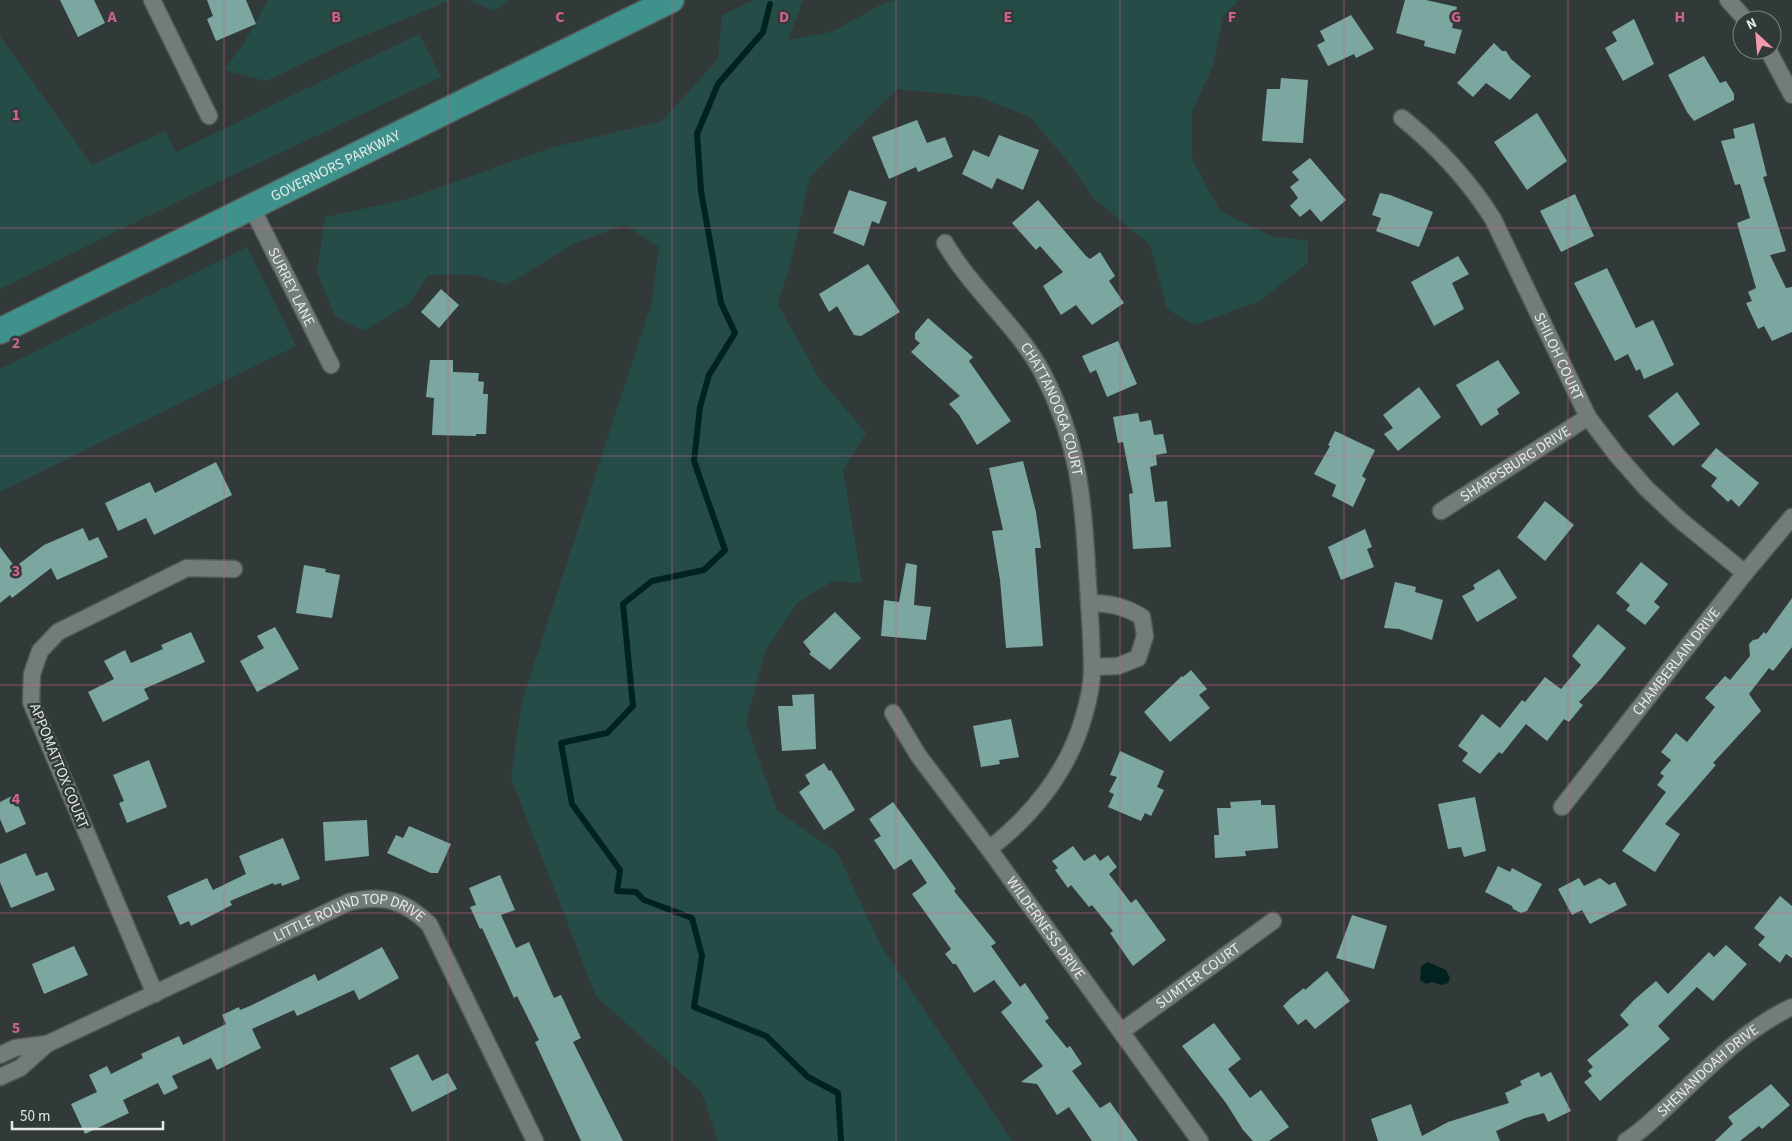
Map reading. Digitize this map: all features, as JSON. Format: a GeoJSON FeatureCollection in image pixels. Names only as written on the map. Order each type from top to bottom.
{"type":"FeatureCollection","features":[{"type":"Feature","properties":{"kind":"main road","name":"GOVERNORS PARKWAY"},"geometry":{"type":"LineString","coordinates":[[0,331],[671,0]]}},
{"type":"Feature","properties":{"kind":"street"},"geometry":{"type":"LineString","coordinates":[[152,0],[208,116]]}},
{"type":"Feature","properties":{"kind":"street"},"geometry":{"type":"LineString","coordinates":[[1728,0],[1737,10]]}},
{"type":"Feature","properties":{"kind":"street"},"geometry":{"type":"LineString","coordinates":[[1773,60],[1792,95]]}},
{"type":"Feature","properties":{"kind":"street","name":"SHILOH COURT"},"geometry":{"type":"LineString","coordinates":[[1402,118],[1428,139],[1475,190],[1493,219],[1588,417],[1616,454],[1646,488],[1680,520],[1745,573]]}},
{"type":"Feature","properties":{"kind":"street","name":"SURREY LANE"},"geometry":{"type":"LineString","coordinates":[[252,208],[331,365]]}},
{"type":"Feature","properties":{"kind":"street","name":"CHATTANOOGA COURT"},"geometry":{"type":"LineString","coordinates":[[945,242],[960,268],[1023,342],[1041,371],[1057,402],[1076,459],[1083,502],[1092,667],[1087,702],[1079,731],[1068,759],[1052,785],[1034,809],[1013,830],[989,849]]}},
{"type":"Feature","properties":{"kind":"street","name":"SHARPSBURG DRIVE"},"geometry":{"type":"LineString","coordinates":[[1442,511],[1588,417]]}},
{"type":"Feature","properties":{"kind":"street","name":"CHAMBERLAIN DRIVE"},"geometry":{"type":"LineString","coordinates":[[1562,807],[1745,573],[1792,517]]}},
{"type":"Feature","properties":{"kind":"street","name":"APPOMATTOX COURT"},"geometry":{"type":"LineString","coordinates":[[155,994],[31,702],[32,674],[40,651],[58,632],[187,568],[234,569]]}},
{"type":"Feature","properties":{"kind":"street"},"geometry":{"type":"LineString","coordinates":[[1089,603],[1109,603],[1128,608],[1142,617],[1145,636],[1138,658],[1118,666],[1092,667]]}},
{"type":"Feature","properties":{"kind":"street","name":"WILDERNESS DRIVE"},"geometry":{"type":"LineString","coordinates":[[893,713],[918,755],[1122,1031],[1200,1141]]}},
{"type":"Feature","properties":{"kind":"street","name":"LITTLE ROUND TOP DRIVE"},"geometry":{"type":"LineString","coordinates":[[0,1078],[20,1068],[47,1044],[349,902],[370,897],[392,900],[414,909],[429,924],[535,1141]]}},
{"type":"Feature","properties":{"kind":"street","name":"SUMTER COURT"},"geometry":{"type":"LineString","coordinates":[[1122,1031],[1273,921]]}},
{"type":"Feature","properties":{"kind":"street","name":"SHENANDOAH DRIVE"},"geometry":{"type":"LineString","coordinates":[[1626,1141],[1652,1121],[1739,1040],[1792,1007]]}},
{"type":"Feature","properties":{"kind":"street","name":"LITTLE ROUND TOP DRIVE"},"geometry":{"type":"LineString","coordinates":[[0,1055],[15,1048],[47,1044]]}},
{"type":"Feature","properties":{"kind":"shaded area"},"geometry":{"type":"Polygon","coordinates":[[[268,0],[451,0],[337,47],[266,81],[224,70],[244,43],[268,0]]]}},
{"type":"Feature","properties":{"kind":"shaded area"},"geometry":{"type":"Polygon","coordinates":[[[469,0],[508,0],[494,11],[469,0]]]}},
{"type":"Feature","properties":{"kind":"shaded area"},"geometry":{"type":"Polygon","coordinates":[[[754,0],[803,0],[788,40],[831,32],[884,3],[895,0],[1239,0],[1223,16],[1213,66],[1192,111],[1192,159],[1220,211],[1271,236],[1308,241],[1308,263],[1258,302],[1194,325],[1167,309],[1150,245],[1093,198],[1070,164],[1030,117],[979,97],[897,89],[810,177],[789,270],[777,303],[819,378],[866,433],[843,470],[862,583],[833,581],[797,603],[765,651],[746,723],[777,811],[837,852],[880,944],[1012,1141],[718,1141],[702,1092],[596,996],[511,778],[522,701],[652,302],[659,247],[625,225],[575,243],[507,285],[474,275],[428,275],[410,303],[363,331],[335,316],[317,272],[325,217],[404,200],[550,148],[662,121],[718,59],[722,15],[754,0]]]}},
{"type":"Feature","properties":{"kind":"shaded area"},"geometry":{"type":"Polygon","coordinates":[[[419,34],[441,77],[195,193],[0,289],[0,36],[92,165],[165,131],[176,152],[419,34]]]}},
{"type":"Feature","properties":{"kind":"shaded area"},"geometry":{"type":"Polygon","coordinates":[[[247,247],[296,346],[0,492],[0,369],[247,247]]]}},
{"type":"Feature","properties":{"kind":"shaded area"},"geometry":{"type":"Polygon","coordinates":[[[1428,962],[1446,970],[1450,978],[1448,983],[1441,985],[1432,982],[1426,984],[1420,980],[1421,966],[1428,962]]]}},
{"type":"Feature","properties":{"kind":"building"},"geometry":{"type":"Polygon","coordinates":[[[60,0],[94,0],[105,23],[78,37],[60,0]]]}},
{"type":"Feature","properties":{"kind":"building"},"geometry":{"type":"Polygon","coordinates":[[[207,0],[246,0],[256,24],[216,41],[207,19],[213,16],[207,0]]]}},
{"type":"Feature","properties":{"kind":"building"},"geometry":{"type":"Polygon","coordinates":[[[1405,0],[1426,0],[1457,7],[1452,28],[1462,30],[1455,54],[1424,46],[1425,41],[1396,33],[1405,0]]]}},
{"type":"Feature","properties":{"kind":"building"},"geometry":{"type":"Polygon","coordinates":[[[1351,15],[1374,49],[1356,58],[1354,54],[1328,66],[1317,45],[1325,41],[1320,31],[1351,15]]]}},
{"type":"Feature","properties":{"kind":"building"},"geometry":{"type":"Polygon","coordinates":[[[1634,19],[1654,64],[1623,81],[1605,48],[1617,41],[1612,32],[1634,19]]]}},
{"type":"Feature","properties":{"kind":"building"},"geometry":{"type":"Polygon","coordinates":[[[1494,43],[1502,51],[1506,51],[1511,59],[1531,76],[1510,100],[1486,83],[1473,97],[1457,83],[1494,43]]]}},
{"type":"Feature","properties":{"kind":"building"},"geometry":{"type":"Polygon","coordinates":[[[1704,56],[1720,83],[1726,81],[1734,94],[1734,100],[1694,121],[1687,112],[1668,75],[1704,56]]]}},
{"type":"Feature","properties":{"kind":"building"},"geometry":{"type":"Polygon","coordinates":[[[1281,78],[1308,80],[1303,143],[1262,141],[1267,89],[1280,89],[1281,78]]]}},
{"type":"Feature","properties":{"kind":"building"},"geometry":{"type":"Polygon","coordinates":[[[1537,113],[1567,161],[1527,190],[1494,142],[1537,113]]]}},
{"type":"Feature","properties":{"kind":"building"},"geometry":{"type":"Polygon","coordinates":[[[917,120],[927,143],[945,137],[953,157],[918,172],[916,167],[889,179],[872,137],[917,120]]]}},
{"type":"Feature","properties":{"kind":"building"},"geometry":{"type":"Polygon","coordinates":[[[1754,123],[1767,176],[1763,177],[1786,251],[1770,255],[1786,288],[1792,287],[1792,332],[1772,341],[1764,326],[1758,329],[1746,303],[1752,301],[1748,292],[1756,288],[1737,223],[1750,218],[1740,184],[1735,185],[1721,141],[1735,138],[1733,129],[1754,123]]]}},
{"type":"Feature","properties":{"kind":"building"},"geometry":{"type":"Polygon","coordinates":[[[999,135],[1039,150],[1023,190],[997,178],[992,189],[962,174],[973,150],[989,157],[999,135]]]}},
{"type":"Feature","properties":{"kind":"building"},"geometry":{"type":"Polygon","coordinates":[[[1310,158],[1346,200],[1321,222],[1310,209],[1300,217],[1290,206],[1298,198],[1290,187],[1299,180],[1292,172],[1310,158]]]}},
{"type":"Feature","properties":{"kind":"building"},"geometry":{"type":"Polygon","coordinates":[[[849,190],[887,202],[879,224],[872,221],[864,246],[833,233],[849,190]]]}},
{"type":"Feature","properties":{"kind":"building"},"geometry":{"type":"Polygon","coordinates":[[[1380,193],[1433,212],[1419,247],[1376,231],[1381,218],[1372,215],[1380,193]]]}},
{"type":"Feature","properties":{"kind":"building"},"geometry":{"type":"Polygon","coordinates":[[[1575,194],[1594,236],[1561,252],[1540,211],[1575,194]]]}},
{"type":"Feature","properties":{"kind":"building"},"geometry":{"type":"Polygon","coordinates":[[[1038,200],[1086,256],[1090,259],[1100,252],[1115,276],[1109,281],[1124,303],[1092,325],[1076,305],[1061,315],[1043,286],[1063,272],[1040,246],[1036,250],[1012,223],[1038,200]]]}},
{"type":"Feature","properties":{"kind":"building"},"geometry":{"type":"Polygon","coordinates":[[[1458,256],[1469,274],[1452,283],[1464,309],[1434,326],[1411,282],[1458,256]]]}},
{"type":"Feature","properties":{"kind":"building"},"geometry":{"type":"Polygon","coordinates":[[[868,264],[900,312],[861,336],[854,335],[837,306],[829,312],[819,294],[868,264]]]}},
{"type":"Feature","properties":{"kind":"building"},"geometry":{"type":"Polygon","coordinates":[[[1607,268],[1636,328],[1653,320],[1674,365],[1644,379],[1640,369],[1636,371],[1628,354],[1615,361],[1574,283],[1607,268]]]}},
{"type":"Feature","properties":{"kind":"building"},"geometry":{"type":"Polygon","coordinates":[[[441,289],[459,305],[439,328],[421,312],[441,289]]]}},
{"type":"Feature","properties":{"kind":"building"},"geometry":{"type":"Polygon","coordinates":[[[928,318],[973,357],[969,361],[1011,421],[977,445],[959,415],[949,404],[960,396],[911,352],[920,343],[915,339],[915,333],[928,318]]]}},
{"type":"Feature","properties":{"kind":"building"},"geometry":{"type":"Polygon","coordinates":[[[1118,341],[1137,384],[1107,397],[1096,370],[1090,373],[1082,356],[1118,341]]]}},
{"type":"Feature","properties":{"kind":"building"},"geometry":{"type":"Polygon","coordinates":[[[430,360],[453,360],[453,372],[479,373],[478,381],[484,382],[483,394],[488,394],[486,434],[476,434],[476,436],[432,435],[434,398],[426,397],[430,360]]]}},
{"type":"Feature","properties":{"kind":"building"},"geometry":{"type":"Polygon","coordinates":[[[1498,360],[1520,393],[1497,409],[1499,414],[1481,426],[1456,385],[1498,360]]]}},
{"type":"Feature","properties":{"kind":"building"},"geometry":{"type":"Polygon","coordinates":[[[1419,387],[1441,417],[1398,451],[1384,434],[1393,428],[1383,415],[1419,387]]]}},
{"type":"Feature","properties":{"kind":"building"},"geometry":{"type":"Polygon","coordinates":[[[1677,392],[1700,424],[1673,446],[1648,416],[1677,392]]]}},
{"type":"Feature","properties":{"kind":"building"},"geometry":{"type":"Polygon","coordinates":[[[1138,413],[1140,422],[1151,420],[1154,435],[1163,434],[1167,453],[1156,455],[1157,465],[1150,467],[1155,502],[1167,501],[1171,547],[1133,549],[1129,494],[1133,493],[1123,442],[1118,443],[1113,417],[1138,413]]]}},
{"type":"Feature","properties":{"kind":"building"},"geometry":{"type":"Polygon","coordinates":[[[1335,431],[1375,450],[1362,476],[1366,479],[1353,507],[1332,496],[1336,485],[1314,474],[1330,446],[1328,445],[1335,431]]]}},
{"type":"Feature","properties":{"kind":"building"},"geometry":{"type":"Polygon","coordinates":[[[1716,448],[1759,483],[1739,507],[1731,499],[1728,502],[1711,486],[1717,478],[1701,466],[1716,448]]]}},
{"type":"Feature","properties":{"kind":"building"},"geometry":{"type":"Polygon","coordinates":[[[1023,461],[1036,512],[1041,548],[1035,548],[1043,646],[1006,648],[1000,580],[992,531],[1003,530],[989,468],[1023,461]]]}},
{"type":"Feature","properties":{"kind":"building"},"geometry":{"type":"Polygon","coordinates":[[[216,462],[232,495],[154,535],[146,518],[118,531],[105,503],[150,482],[155,493],[216,462]]]}},
{"type":"Feature","properties":{"kind":"building"},"geometry":{"type":"Polygon","coordinates":[[[1545,501],[1574,525],[1545,561],[1517,537],[1545,501]]]}},
{"type":"Feature","properties":{"kind":"building"},"geometry":{"type":"Polygon","coordinates":[[[83,528],[89,541],[98,537],[108,557],[57,580],[51,568],[12,598],[10,595],[0,603],[0,547],[15,567],[44,545],[83,528]]]}},
{"type":"Feature","properties":{"kind":"building"},"geometry":{"type":"Polygon","coordinates":[[[1365,529],[1372,547],[1367,549],[1374,567],[1341,580],[1328,547],[1365,529]]]}},
{"type":"Feature","properties":{"kind":"building"},"geometry":{"type":"Polygon","coordinates":[[[1641,562],[1668,584],[1654,602],[1660,607],[1645,625],[1626,610],[1630,605],[1616,593],[1641,562]]]}},
{"type":"Feature","properties":{"kind":"building"},"geometry":{"type":"Polygon","coordinates":[[[906,563],[917,565],[914,605],[931,607],[926,640],[881,636],[884,600],[899,602],[906,563]]]}},
{"type":"Feature","properties":{"kind":"building"},"geometry":{"type":"Polygon","coordinates":[[[304,565],[326,569],[325,572],[340,575],[332,618],[296,613],[304,565]]]}},
{"type":"Feature","properties":{"kind":"building"},"geometry":{"type":"Polygon","coordinates":[[[1499,569],[1517,598],[1477,622],[1462,596],[1475,589],[1473,585],[1499,569]]]}},
{"type":"Feature","properties":{"kind":"building"},"geometry":{"type":"Polygon","coordinates":[[[1395,582],[1416,587],[1415,592],[1443,600],[1432,640],[1399,629],[1384,628],[1395,582]]]}},
{"type":"Feature","properties":{"kind":"building"},"geometry":{"type":"Polygon","coordinates":[[[1792,598],[1792,647],[1773,671],[1769,668],[1749,694],[1761,711],[1713,763],[1716,765],[1665,824],[1680,834],[1655,872],[1622,851],[1666,792],[1657,785],[1664,776],[1660,773],[1671,760],[1661,752],[1676,733],[1687,742],[1715,707],[1705,698],[1725,676],[1730,680],[1750,656],[1749,644],[1753,640],[1758,639],[1764,632],[1766,634],[1792,598]]]}},
{"type":"Feature","properties":{"kind":"building"},"geometry":{"type":"Polygon","coordinates":[[[835,612],[861,638],[830,670],[809,654],[811,652],[803,642],[835,612]]]}},
{"type":"Feature","properties":{"kind":"building"},"geometry":{"type":"Polygon","coordinates":[[[1598,624],[1626,648],[1579,702],[1583,705],[1569,722],[1564,719],[1547,741],[1526,724],[1502,754],[1499,752],[1480,774],[1462,761],[1468,753],[1458,746],[1482,714],[1500,728],[1522,700],[1525,702],[1545,677],[1561,689],[1581,665],[1572,656],[1598,624]]]}},
{"type":"Feature","properties":{"kind":"building"},"geometry":{"type":"Polygon","coordinates":[[[275,627],[299,669],[257,692],[240,661],[264,648],[257,636],[275,627]]]}},
{"type":"Feature","properties":{"kind":"building"},"geometry":{"type":"Polygon","coordinates":[[[191,632],[205,662],[144,689],[149,699],[103,722],[88,692],[114,679],[104,661],[125,650],[131,663],[163,649],[161,645],[191,632]]]}},
{"type":"Feature","properties":{"kind":"building"},"geometry":{"type":"Polygon","coordinates":[[[1191,670],[1207,689],[1199,695],[1210,708],[1170,742],[1144,712],[1182,676],[1191,670]]]}},
{"type":"Feature","properties":{"kind":"building"},"geometry":{"type":"Polygon","coordinates":[[[814,694],[816,749],[782,751],[778,706],[793,706],[792,695],[814,694]]]}},
{"type":"Feature","properties":{"kind":"building"},"geometry":{"type":"Polygon","coordinates":[[[1011,719],[1019,757],[999,760],[1000,764],[981,767],[973,726],[1011,719]]]}},
{"type":"Feature","properties":{"kind":"building"},"geometry":{"type":"Polygon","coordinates":[[[1120,751],[1164,771],[1157,787],[1164,790],[1151,816],[1145,813],[1141,821],[1108,807],[1114,794],[1109,792],[1117,777],[1110,775],[1120,751]]]}},
{"type":"Feature","properties":{"kind":"building"},"geometry":{"type":"Polygon","coordinates":[[[149,760],[167,807],[127,823],[119,803],[124,801],[113,775],[149,760]]]}},
{"type":"Feature","properties":{"kind":"building"},"geometry":{"type":"Polygon","coordinates":[[[824,763],[829,771],[831,770],[855,810],[824,830],[799,792],[810,784],[805,775],[824,763]]]}},
{"type":"Feature","properties":{"kind":"building"},"geometry":{"type":"Polygon","coordinates":[[[14,795],[26,824],[6,833],[0,819],[0,802],[14,795]]]}},
{"type":"Feature","properties":{"kind":"building"},"geometry":{"type":"Polygon","coordinates":[[[1475,797],[1486,851],[1464,857],[1461,847],[1448,849],[1438,804],[1475,797]]]}},
{"type":"Feature","properties":{"kind":"building"},"geometry":{"type":"Polygon","coordinates":[[[1261,800],[1261,805],[1275,805],[1278,848],[1245,851],[1246,856],[1215,858],[1214,835],[1219,835],[1217,808],[1231,808],[1230,802],[1261,800]]]}},
{"type":"Feature","properties":{"kind":"building"},"geometry":{"type":"Polygon","coordinates":[[[893,802],[956,889],[954,891],[996,943],[991,946],[1020,987],[1025,983],[1049,1018],[1045,1021],[1067,1048],[1070,1046],[1082,1064],[1072,1071],[1100,1108],[1110,1102],[1138,1141],[1092,1141],[1069,1107],[1057,1115],[1037,1084],[1021,1082],[1043,1066],[1001,1012],[1012,1003],[994,980],[974,993],[956,964],[953,964],[945,954],[951,949],[912,894],[927,883],[911,859],[894,870],[874,840],[881,836],[869,819],[893,802]]]}},
{"type":"Feature","properties":{"kind":"building"},"geometry":{"type":"Polygon","coordinates":[[[367,820],[369,856],[325,861],[323,822],[367,820]]]}},
{"type":"Feature","properties":{"kind":"building"},"geometry":{"type":"Polygon","coordinates":[[[409,826],[451,844],[438,873],[431,873],[387,853],[396,835],[403,838],[409,826]]]}},
{"type":"Feature","properties":{"kind":"building"},"geometry":{"type":"Polygon","coordinates":[[[283,838],[300,879],[282,886],[281,883],[274,885],[273,883],[230,901],[232,905],[191,926],[189,921],[180,925],[167,896],[207,878],[213,890],[246,874],[239,856],[283,838]]]}},
{"type":"Feature","properties":{"kind":"building"},"geometry":{"type":"Polygon","coordinates":[[[1073,846],[1084,861],[1095,854],[1100,861],[1108,855],[1117,867],[1109,874],[1131,903],[1136,899],[1166,940],[1133,966],[1110,933],[1113,931],[1092,905],[1089,907],[1071,885],[1068,888],[1055,870],[1058,868],[1052,861],[1073,846]]]}},
{"type":"Feature","properties":{"kind":"building"},"geometry":{"type":"Polygon","coordinates":[[[26,853],[36,876],[47,872],[55,890],[11,908],[0,882],[0,864],[26,853]]]}},
{"type":"Feature","properties":{"kind":"building"},"geometry":{"type":"Polygon","coordinates":[[[1498,866],[1510,872],[1512,868],[1542,884],[1527,911],[1521,913],[1513,909],[1512,906],[1485,892],[1498,866]]]}},
{"type":"Feature","properties":{"kind":"building"},"geometry":{"type":"Polygon","coordinates":[[[500,875],[515,910],[501,915],[516,948],[529,942],[554,998],[561,995],[581,1038],[573,1042],[623,1141],[581,1141],[535,1042],[539,1040],[517,996],[514,998],[482,928],[480,929],[470,907],[476,905],[469,888],[500,875]]]}},
{"type":"Feature","properties":{"kind":"building"},"geometry":{"type":"Polygon","coordinates":[[[1579,878],[1584,886],[1600,878],[1609,885],[1615,882],[1627,905],[1590,924],[1582,910],[1572,915],[1558,889],[1579,878]]]}},
{"type":"Feature","properties":{"kind":"building"},"geometry":{"type":"Polygon","coordinates":[[[1780,896],[1792,906],[1792,958],[1786,954],[1780,963],[1758,945],[1765,937],[1754,928],[1780,896]]]}},
{"type":"Feature","properties":{"kind":"building"},"geometry":{"type":"Polygon","coordinates":[[[1352,915],[1387,926],[1374,969],[1336,958],[1352,915]]]}},
{"type":"Feature","properties":{"kind":"building"},"geometry":{"type":"Polygon","coordinates":[[[1726,945],[1747,964],[1713,1001],[1697,987],[1658,1026],[1670,1039],[1600,1101],[1584,1082],[1592,1076],[1588,1071],[1593,1067],[1587,1060],[1629,1025],[1620,1015],[1656,981],[1668,994],[1709,952],[1714,957],[1726,945]]]}},
{"type":"Feature","properties":{"kind":"building"},"geometry":{"type":"Polygon","coordinates":[[[74,946],[88,975],[44,994],[32,964],[74,946]]]}},
{"type":"Feature","properties":{"kind":"building"},"geometry":{"type":"Polygon","coordinates":[[[382,947],[399,978],[359,1000],[354,990],[297,1016],[294,1010],[252,1029],[261,1048],[217,1070],[211,1058],[172,1076],[178,1088],[164,1095],[158,1083],[123,1100],[129,1113],[85,1134],[71,1104],[97,1092],[89,1075],[107,1066],[111,1074],[143,1058],[141,1054],[179,1036],[183,1045],[226,1024],[222,1015],[239,1007],[240,1010],[250,1006],[315,974],[318,981],[382,947]]]}},
{"type":"Feature","properties":{"kind":"building"},"geometry":{"type":"Polygon","coordinates":[[[1327,971],[1350,1001],[1315,1029],[1306,1019],[1298,1025],[1283,1006],[1327,971]]]}},
{"type":"Feature","properties":{"kind":"building"},"geometry":{"type":"Polygon","coordinates":[[[1214,1023],[1241,1059],[1228,1069],[1250,1098],[1261,1090],[1289,1127],[1269,1141],[1253,1141],[1182,1046],[1214,1023]]]}},
{"type":"Feature","properties":{"kind":"building"},"geometry":{"type":"Polygon","coordinates":[[[418,1054],[432,1081],[448,1073],[457,1089],[412,1112],[390,1068],[418,1054]]]}},
{"type":"Feature","properties":{"kind":"building"},"geometry":{"type":"Polygon","coordinates":[[[1539,1072],[1541,1077],[1551,1072],[1571,1111],[1548,1122],[1544,1113],[1525,1118],[1496,1131],[1500,1141],[1378,1141],[1371,1119],[1411,1104],[1422,1136],[1448,1122],[1509,1103],[1505,1093],[1522,1085],[1520,1081],[1539,1072]]]}},
{"type":"Feature","properties":{"kind":"building"},"geometry":{"type":"Polygon","coordinates":[[[1771,1084],[1790,1105],[1762,1129],[1759,1126],[1740,1141],[1715,1141],[1733,1124],[1728,1117],[1771,1084]]]}},
{"type":"Feature","properties":{"kind":"waterway"},"geometry":{"type":"LineString","coordinates":[[770,4],[763,32],[718,84],[697,134],[701,191],[721,303],[735,333],[709,375],[700,407],[694,461],[725,550],[704,570],[652,581],[623,604],[633,706],[607,733],[561,743],[572,804],[620,870],[617,891],[636,892],[644,900],[692,918],[702,956],[694,1007],[766,1036],[808,1077],[838,1093],[841,1141]]}}]}
